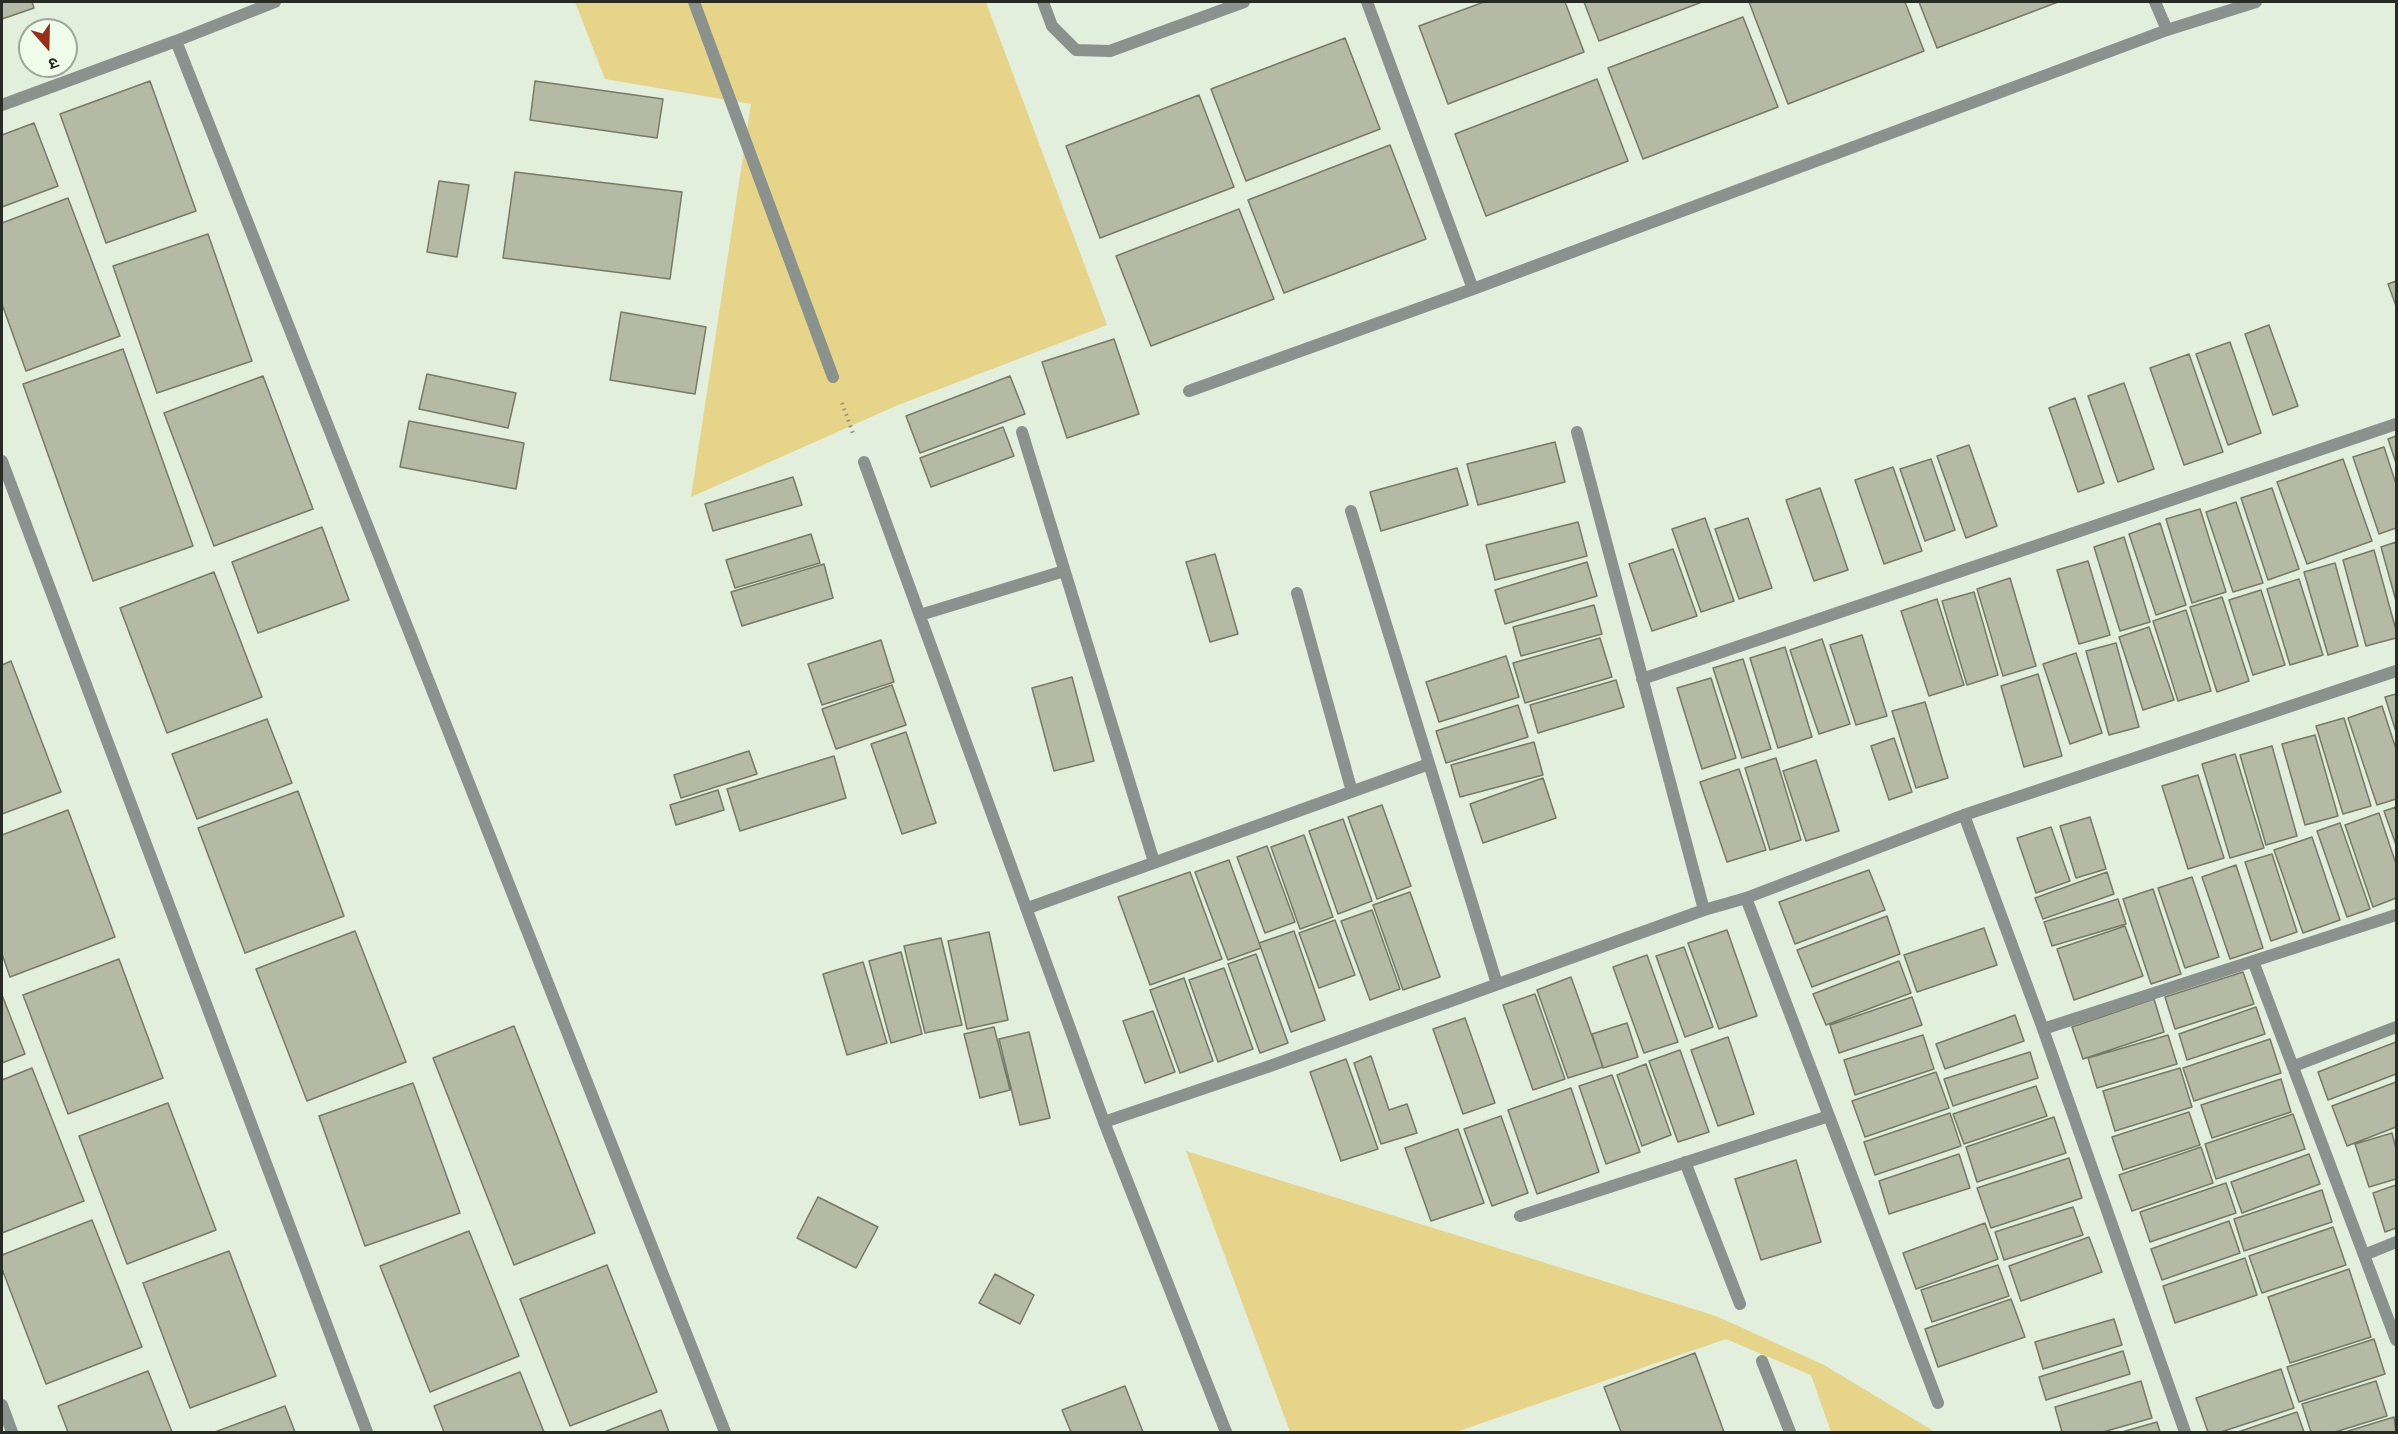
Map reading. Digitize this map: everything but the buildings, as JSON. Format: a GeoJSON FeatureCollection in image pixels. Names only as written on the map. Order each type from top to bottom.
{"type":"FeatureCollection","features":[{"type":"Feature","properties":{"kind":"street"},"geometry":{"type":"LineString","coordinates":[[2,105],[275,2]]}},
{"type":"Feature","properties":{"kind":"street"},"geometry":{"type":"LineString","coordinates":[[694,2],[833,377]]}},
{"type":"Feature","properties":{"kind":"street"},"geometry":{"type":"LineString","coordinates":[[1043,2],[1052,26],[1076,50],[1110,51],[1244,2]]}},
{"type":"Feature","properties":{"kind":"street"},"geometry":{"type":"LineString","coordinates":[[1367,2],[1473,289]]}},
{"type":"Feature","properties":{"kind":"street"},"geometry":{"type":"LineString","coordinates":[[2155,2],[2166,30]]}},
{"type":"Feature","properties":{"kind":"street"},"geometry":{"type":"LineString","coordinates":[[1189,391],[1473,289],[2166,30],[2256,2]]}},
{"type":"Feature","properties":{"kind":"street"},"geometry":{"type":"LineString","coordinates":[[176,41],[725,1432]]}},
{"type":"Feature","properties":{"kind":"street"},"geometry":{"type":"LineString","coordinates":[[1642,679],[2397,424]]}},
{"type":"Feature","properties":{"kind":"street"},"geometry":{"type":"LineString","coordinates":[[1022,432],[1154,862]]}},
{"type":"Feature","properties":{"kind":"street"},"geometry":{"type":"LineString","coordinates":[[1577,432],[1704,910]]}},
{"type":"Feature","properties":{"kind":"street"},"geometry":{"type":"LineString","coordinates":[[2,461],[367,1432]]}},
{"type":"Feature","properties":{"kind":"street"},"geometry":{"type":"LineString","coordinates":[[864,462],[1104,1122],[1226,1432]]}},
{"type":"Feature","properties":{"kind":"street"},"geometry":{"type":"LineString","coordinates":[[1351,511],[1497,984]]}},
{"type":"Feature","properties":{"kind":"street"},"geometry":{"type":"LineString","coordinates":[[920,615],[1064,571]]}},
{"type":"Feature","properties":{"kind":"street"},"geometry":{"type":"LineString","coordinates":[[1297,593],[1352,792]]}},
{"type":"Feature","properties":{"kind":"street"},"geometry":{"type":"LineString","coordinates":[[1104,1122],[1270,1066],[1704,910],[1746,898],[1964,814],[2397,671]]}},
{"type":"Feature","properties":{"kind":"street"},"geometry":{"type":"LineString","coordinates":[[1028,908],[1429,764]]}},
{"type":"Feature","properties":{"kind":"street"},"geometry":{"type":"LineString","coordinates":[[1964,814],[2043,1029],[2185,1432]]}},
{"type":"Feature","properties":{"kind":"street"},"geometry":{"type":"LineString","coordinates":[[1746,898],[1938,1403]]}},
{"type":"Feature","properties":{"kind":"street"},"geometry":{"type":"LineString","coordinates":[[2043,1029],[2397,915]]}},
{"type":"Feature","properties":{"kind":"street"},"geometry":{"type":"LineString","coordinates":[[2253,961],[2397,1340]]}},
{"type":"Feature","properties":{"kind":"street"},"geometry":{"type":"LineString","coordinates":[[2294,1066],[2397,1027]]}},
{"type":"Feature","properties":{"kind":"street"},"geometry":{"type":"LineString","coordinates":[[1520,1216],[1829,1116]]}},
{"type":"Feature","properties":{"kind":"street"},"geometry":{"type":"LineString","coordinates":[[1685,1162],[1740,1304]]}},
{"type":"Feature","properties":{"kind":"street"},"geometry":{"type":"LineString","coordinates":[[2364,1255],[2397,1242]]}},
{"type":"Feature","properties":{"kind":"street"},"geometry":{"type":"LineString","coordinates":[[1762,1361],[1790,1432]]}},
{"type":"Feature","properties":{"kind":"street"},"geometry":{"type":"LineString","coordinates":[[2,1405],[12,1432]]}},
{"type":"Feature","properties":{"kind":"path"},"geometry":{"type":"LineString","coordinates":[[833,377],[864,462]]}},
{"type":"Feature","properties":{"kind":"shaded area"},"geometry":{"type":"Polygon","coordinates":[[[575,2],[986,2],[1107,325],[898,405],[691,497],[751,104],[605,79],[575,2]]]}},
{"type":"Feature","properties":{"kind":"shaded area"},"geometry":{"type":"Polygon","coordinates":[[[1186,1151],[1716,1316],[1824,1365],[1935,1432],[1831,1432],[1811,1375],[1726,1339],[1456,1432],[1290,1432],[1186,1151]]]}}]}
